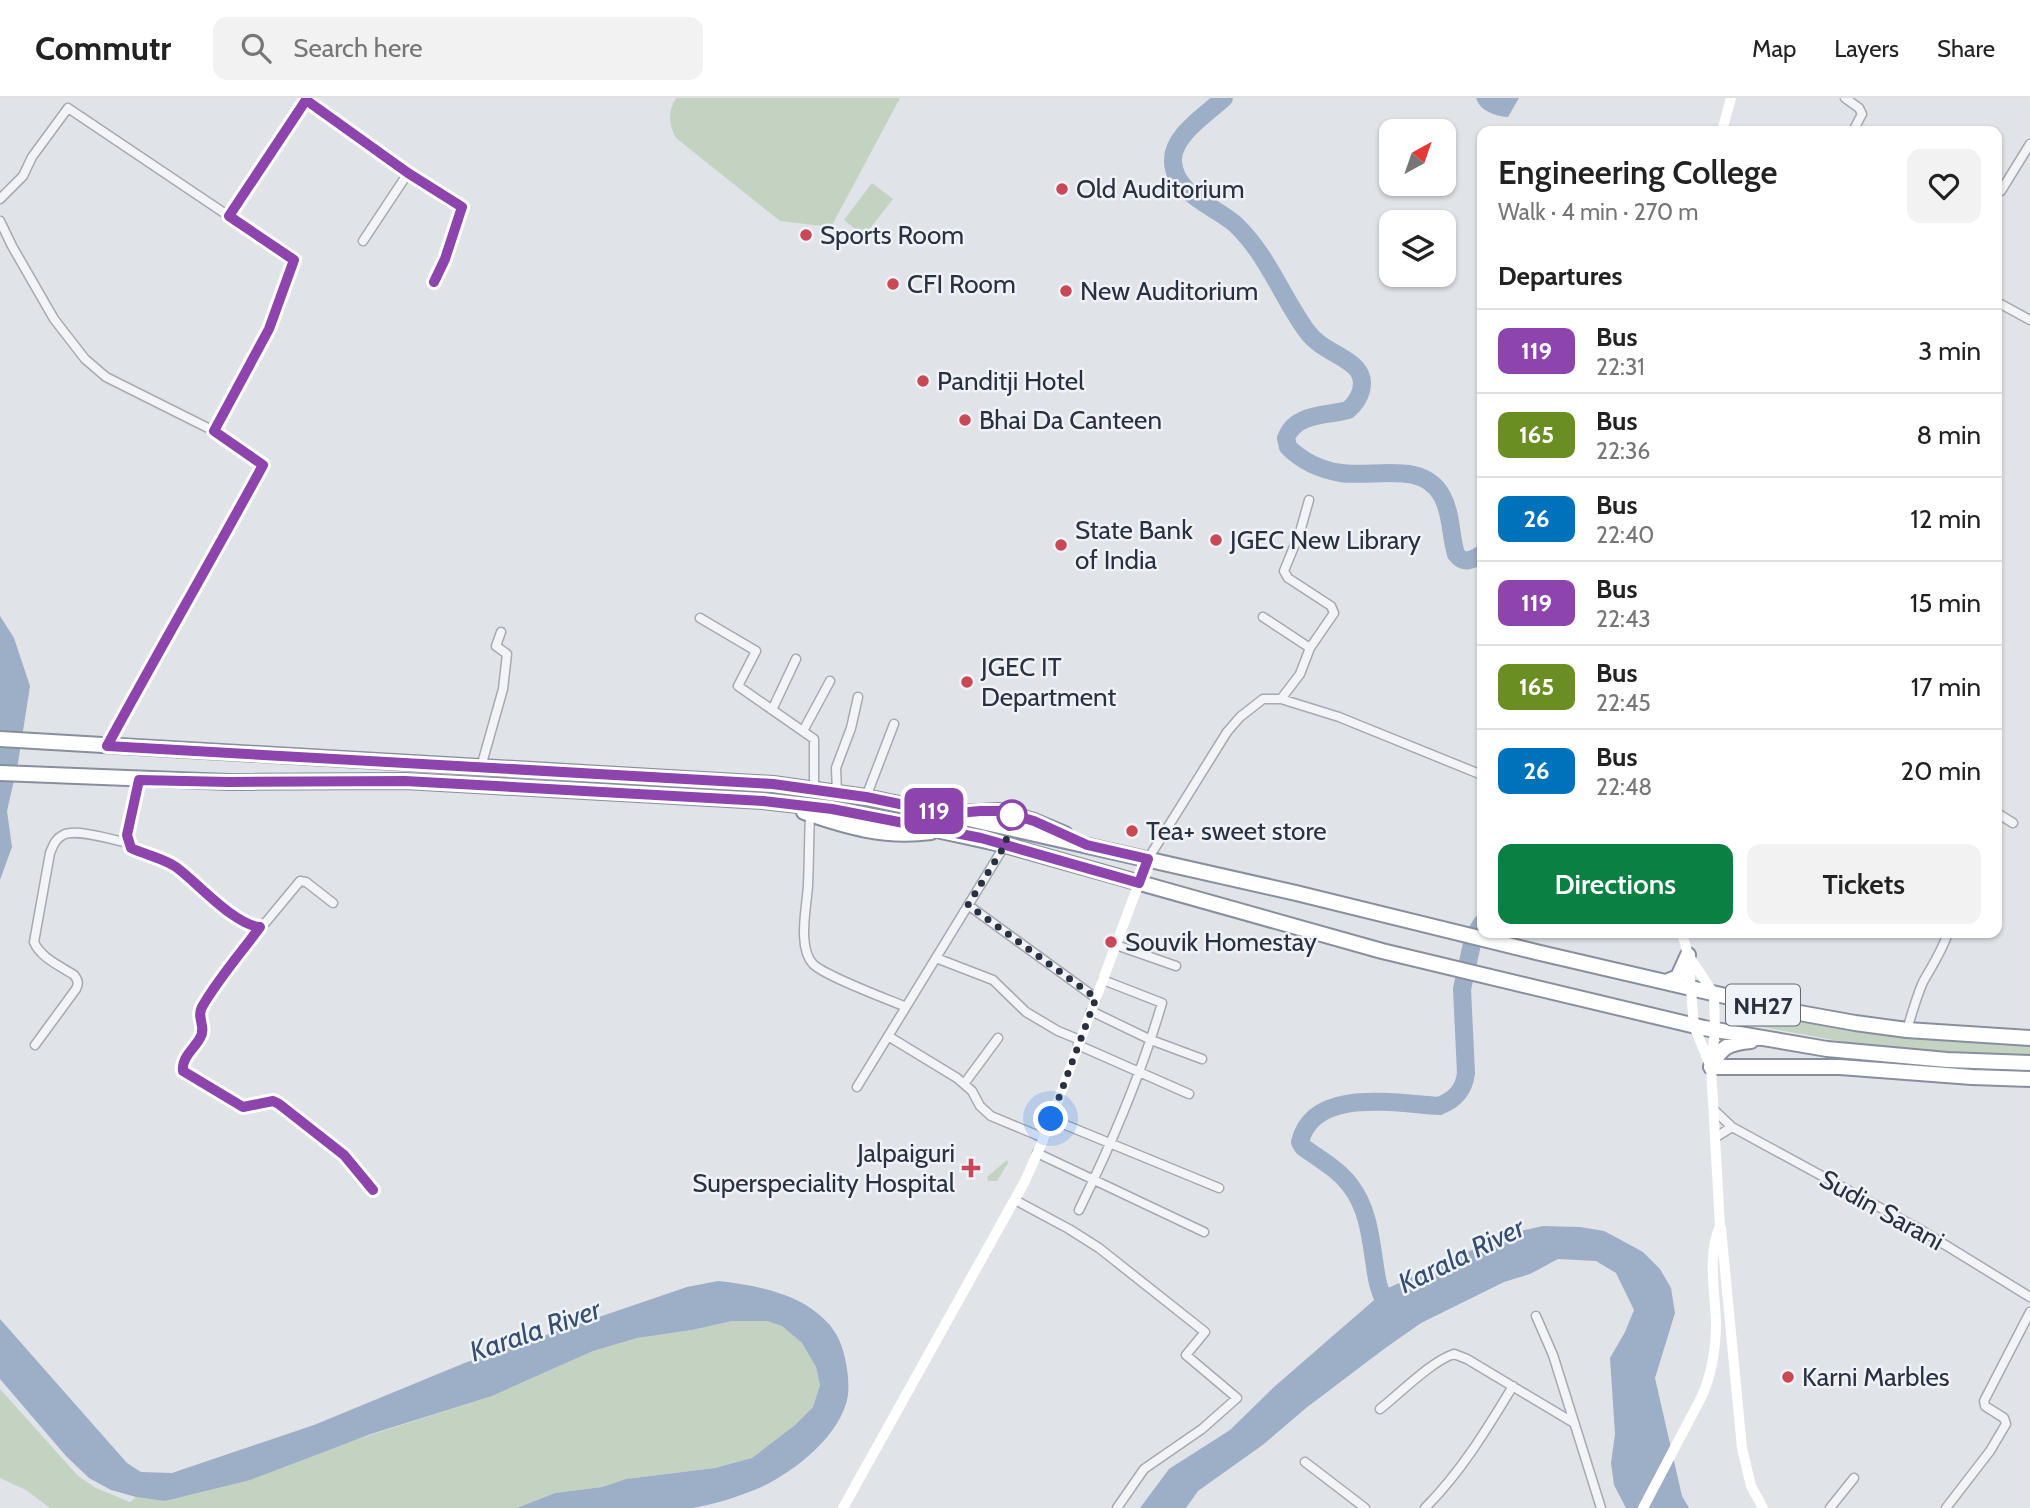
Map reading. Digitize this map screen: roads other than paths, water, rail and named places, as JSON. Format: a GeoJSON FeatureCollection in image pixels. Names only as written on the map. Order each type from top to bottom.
{"type":"FeatureCollection","features":[{"type":"Feature","properties":{"kind":"highway","name":"NH27"},"geometry":{"type":"LineString","coordinates":[[0,739],[814,788],[1087,845],[1794,1012],[1907,1030],[2030,1038]]}},
{"type":"Feature","properties":{"kind":"highway","name":"NH27"},"geometry":{"type":"LineString","coordinates":[[0,772],[139,780],[405,781],[623,792],[776,803],[844,811],[1005,845],[1412,958],[1695,1026],[1827,1049],[1882,1055],[2030,1063]]}},
{"type":"Feature","properties":{"kind":"highway","name":"NH27"},"geometry":{"type":"LineString","coordinates":[[776,803],[880,834],[909,835],[942,831]]}},
{"type":"Feature","properties":{"kind":"highway"},"geometry":{"type":"LineString","coordinates":[[1139,883],[1148,859]]}},
{"type":"Feature","properties":{"kind":"highway"},"geometry":{"type":"LineString","coordinates":[[1666,982],[1675,980],[1688,955]]}},
{"type":"Feature","properties":{"kind":"highway"},"geometry":{"type":"LineString","coordinates":[[1766,1040],[1728,1045],[1719,1052],[1711,1067],[1797,1065],[2030,1079]]}},
{"type":"Feature","properties":{"kind":"street"},"geometry":{"type":"LineString","coordinates":[[1723,126],[1731,98]]}},
{"type":"Feature","properties":{"kind":"street"},"geometry":{"type":"LineString","coordinates":[[1845,98],[1860,108],[1863,114],[1856,126]]}},
{"type":"Feature","properties":{"kind":"street"},"geometry":{"type":"LineString","coordinates":[[229,216],[306,99],[408,173],[462,207],[445,259],[434,282]]}},
{"type":"Feature","properties":{"kind":"street"},"geometry":{"type":"LineString","coordinates":[[0,199],[23,176],[32,157],[68,108],[294,260],[269,329],[214,431]]}},
{"type":"Feature","properties":{"kind":"street"},"geometry":{"type":"LineString","coordinates":[[2002,189],[2030,144]]}},
{"type":"Feature","properties":{"kind":"street"},"geometry":{"type":"LineString","coordinates":[[363,241],[408,173]]}},
{"type":"Feature","properties":{"kind":"street"},"geometry":{"type":"LineString","coordinates":[[0,221],[54,319],[94,368],[106,377],[214,431],[263,465],[107,746]]}},
{"type":"Feature","properties":{"kind":"street"},"geometry":{"type":"LineString","coordinates":[[2002,305],[2030,320]]}},
{"type":"Feature","properties":{"kind":"street"},"geometry":{"type":"LineString","coordinates":[[1281,699],[1300,674],[1310,648],[1334,613],[1333,609],[1288,578],[1284,571],[1310,500]]}},
{"type":"Feature","properties":{"kind":"street"},"geometry":{"type":"LineString","coordinates":[[1263,617],[1310,648]]}},
{"type":"Feature","properties":{"kind":"street"},"geometry":{"type":"LineString","coordinates":[[700,618],[756,651],[738,686],[814,739],[814,788]]}},
{"type":"Feature","properties":{"kind":"street"},"geometry":{"type":"LineString","coordinates":[[481,766],[503,689],[507,654],[496,646],[500,632]]}},
{"type":"Feature","properties":{"kind":"street"},"geometry":{"type":"LineString","coordinates":[[772,710],[796,659]]}},
{"type":"Feature","properties":{"kind":"street"},"geometry":{"type":"LineString","coordinates":[[803,732],[830,681]]}},
{"type":"Feature","properties":{"kind":"street"},"geometry":{"type":"LineString","coordinates":[[837,792],[836,768],[851,728],[858,697]]}},
{"type":"Feature","properties":{"kind":"street"},"geometry":{"type":"LineString","coordinates":[[1148,859],[1227,732],[1240,717],[1264,699],[1281,699],[1339,717],[1477,773]]}},
{"type":"Feature","properties":{"kind":"street"},"geometry":{"type":"LineString","coordinates":[[866,797],[894,724]]}},
{"type":"Feature","properties":{"kind":"street"},"geometry":{"type":"LineString","coordinates":[[139,780],[127,835],[131,848],[178,868],[210,897],[248,925],[260,927]]}},
{"type":"Feature","properties":{"kind":"street"},"geometry":{"type":"LineString","coordinates":[[810,814],[805,919],[807,955],[825,972],[906,1007]]}},
{"type":"Feature","properties":{"kind":"street"},"geometry":{"type":"LineString","coordinates":[[2002,816],[2013,823]]}},
{"type":"Feature","properties":{"kind":"street"},"geometry":{"type":"LineString","coordinates":[[35,1045],[78,984],[74,975],[43,955],[34,942],[50,853],[59,838],[70,833],[128,843]]}},
{"type":"Feature","properties":{"kind":"street"},"geometry":{"type":"LineString","coordinates":[[857,1087],[1005,845]]}},
{"type":"Feature","properties":{"kind":"street"},"geometry":{"type":"LineString","coordinates":[[333,903],[306,882],[300,881],[260,927],[200,1010],[202,1036],[182,1065],[183,1071],[243,1107],[273,1101],[279,1104],[344,1155],[373,1190]]}},
{"type":"Feature","properties":{"kind":"street"},"geometry":{"type":"LineString","coordinates":[[844,1508],[1014,1200],[1037,1153],[1139,883]]}},
{"type":"Feature","properties":{"kind":"street"},"geometry":{"type":"LineString","coordinates":[[968,905],[1096,998]]}},
{"type":"Feature","properties":{"kind":"street"},"geometry":{"type":"LineString","coordinates":[[1683,938],[1688,955],[1695,1026],[1711,1067]]}},
{"type":"Feature","properties":{"kind":"street"},"geometry":{"type":"LineString","coordinates":[[1907,1030],[1922,985],[1946,938]]}},
{"type":"Feature","properties":{"kind":"street"},"geometry":{"type":"LineString","coordinates":[[1116,945],[1176,966]]}},
{"type":"Feature","properties":{"kind":"street"},"geometry":{"type":"LineString","coordinates":[[1688,955],[1714,994],[1715,1030],[1711,1067],[1720,1226],[1742,1448],[1751,1486],[1763,1508]]}},
{"type":"Feature","properties":{"kind":"street"},"geometry":{"type":"LineString","coordinates":[[936,958],[993,980],[1026,1012],[1058,1031],[1139,1073],[1189,1094]]}},
{"type":"Feature","properties":{"kind":"street"},"geometry":{"type":"LineString","coordinates":[[1079,1210],[1111,1144],[1163,1003],[1103,980]]}},
{"type":"Feature","properties":{"kind":"street"},"geometry":{"type":"LineString","coordinates":[[1091,1011],[1151,1040],[1202,1059]]}},
{"type":"Feature","properties":{"kind":"street"},"geometry":{"type":"LineString","coordinates":[[888,1036],[964,1084],[972,1091],[984,1111],[1044,1138]]}},
{"type":"Feature","properties":{"kind":"street"},"geometry":{"type":"LineString","coordinates":[[964,1084],[998,1038]]}},
{"type":"Feature","properties":{"kind":"street","name":"Sudin Sarani"},"geometry":{"type":"LineString","coordinates":[[1714,1110],[1732,1127],[1922,1230],[2030,1297]]}},
{"type":"Feature","properties":{"kind":"street"},"geometry":{"type":"LineString","coordinates":[[1051,1119],[1219,1188]]}},
{"type":"Feature","properties":{"kind":"street"},"geometry":{"type":"LineString","coordinates":[[1716,1137],[1732,1127]]}},
{"type":"Feature","properties":{"kind":"street"},"geometry":{"type":"LineString","coordinates":[[1037,1153],[1203,1232]]}},
{"type":"Feature","properties":{"kind":"street"},"geometry":{"type":"LineString","coordinates":[[1014,1200],[1100,1248],[1205,1332],[1186,1355],[1237,1398],[1202,1429],[1144,1469],[1117,1508]]}},
{"type":"Feature","properties":{"kind":"street"},"geometry":{"type":"LineString","coordinates":[[1643,1508],[1709,1378],[1716,1326],[1713,1253],[1720,1226]]}},
{"type":"Feature","properties":{"kind":"street"},"geometry":{"type":"LineString","coordinates":[[1946,1508],[1990,1451],[2006,1424],[2004,1418],[1985,1406],[1984,1401],[2030,1312]]}},
{"type":"Feature","properties":{"kind":"street"},"geometry":{"type":"LineString","coordinates":[[1536,1316],[1553,1355],[1601,1508]]}},
{"type":"Feature","properties":{"kind":"street"},"geometry":{"type":"LineString","coordinates":[[1380,1409],[1451,1354],[1467,1359],[1574,1423]]}},
{"type":"Feature","properties":{"kind":"street"},"geometry":{"type":"LineString","coordinates":[[1425,1508],[1461,1468],[1513,1386]]}},
{"type":"Feature","properties":{"kind":"street"},"geometry":{"type":"LineString","coordinates":[[1305,1462],[1365,1508]]}},
{"type":"Feature","properties":{"kind":"street"},"geometry":{"type":"LineString","coordinates":[[1830,1508],[1854,1478]]}},
{"type":"Feature","properties":{"kind":"water"},"geometry":{"type":"Polygon","coordinates":[[[1476,98],[1519,98],[1508,117],[1489,112],[1476,98]]]}},
{"type":"Feature","properties":{"kind":"water"},"geometry":{"type":"Polygon","coordinates":[[[0,616],[14,638],[30,686],[18,763],[7,811],[12,847],[0,880],[0,616]]]}},
{"type":"Feature","properties":{"kind":"water","name":"Karala River"},"geometry":{"type":"Polygon","coordinates":[[[1543,1226],[1604,1231],[1643,1252],[1660,1269],[1671,1288],[1675,1313],[1655,1378],[1682,1496],[1689,1508],[1626,1508],[1614,1485],[1611,1463],[1615,1434],[1610,1358],[1634,1310],[1616,1273],[1596,1261],[1558,1259],[1421,1323],[1306,1408],[1264,1444],[1198,1491],[1186,1508],[1140,1508],[1169,1469],[1230,1430],[1274,1387],[1388,1288],[1507,1234],[1543,1226]]]}},
{"type":"Feature","properties":{"kind":"water"},"geometry":{"type":"Polygon","coordinates":[[[718,1281],[776,1292],[815,1311],[837,1335],[842,1346],[848,1395],[836,1424],[801,1463],[759,1488],[693,1508],[517,1508],[555,1493],[602,1487],[626,1479],[715,1468],[752,1458],[795,1425],[813,1407],[820,1385],[816,1367],[802,1343],[782,1326],[767,1321],[732,1321],[637,1338],[593,1351],[492,1396],[371,1434],[250,1480],[165,1501],[111,1490],[89,1478],[66,1456],[0,1379],[0,1319],[127,1463],[141,1472],[172,1473],[314,1425],[467,1362],[687,1287],[718,1281]]]}},
{"type":"Feature","properties":{"kind":"waterway"},"geometry":{"type":"LineString","coordinates":[[1224,98],[1191,126],[1178,143],[1174,152],[1175,173],[1188,191],[1226,217],[1246,236],[1265,261],[1306,330],[1318,342],[1351,363],[1362,379],[1359,396],[1348,410],[1312,417],[1296,424],[1286,438],[1288,447],[1306,461],[1334,472],[1396,473],[1423,478],[1434,485],[1442,496],[1456,554],[1465,560],[1477,557]]}},
{"type":"Feature","properties":{"kind":"waterway"},"geometry":{"type":"LineString","coordinates":[[1390,1315],[1379,1288],[1369,1230],[1357,1195],[1340,1174],[1300,1142],[1308,1124],[1321,1112],[1339,1105],[1380,1102],[1439,1106],[1458,1094],[1466,1073],[1462,989],[1477,931]]}},
{"type":"Feature","properties":{"kind":"place","name":"Old Auditorium"},"geometry":{"type":"Point","coordinates":[1062,189]}},
{"type":"Feature","properties":{"kind":"place","name":"Sports Room"},"geometry":{"type":"Point","coordinates":[806,235]}},
{"type":"Feature","properties":{"kind":"place","name":"CFI Room"},"geometry":{"type":"Point","coordinates":[893,284]}},
{"type":"Feature","properties":{"kind":"place","name":"New Auditorium"},"geometry":{"type":"Point","coordinates":[1066,291]}},
{"type":"Feature","properties":{"kind":"place","name":"Panditji Hotel"},"geometry":{"type":"Point","coordinates":[923,381]}},
{"type":"Feature","properties":{"kind":"place","name":"Bhai Da Canteen"},"geometry":{"type":"Point","coordinates":[965,420]}},
{"type":"Feature","properties":{"kind":"place","name":"JGEC New Library"},"geometry":{"type":"Point","coordinates":[1216,540]}},
{"type":"Feature","properties":{"kind":"place","name":"State Bank of India"},"geometry":{"type":"Point","coordinates":[1061,545]}},
{"type":"Feature","properties":{"kind":"place","name":"JGEC IT Department"},"geometry":{"type":"Point","coordinates":[967,682]}},
{"type":"Feature","properties":{"kind":"place","name":"Tea+ sweet store"},"geometry":{"type":"Point","coordinates":[1132,831]}},
{"type":"Feature","properties":{"kind":"place","name":"Souvik Homestay"},"geometry":{"type":"Point","coordinates":[1111,942]}},
{"type":"Feature","properties":{"kind":"place","name":"Jalpaiguri Superspeciality Hospital"},"geometry":{"type":"Point","coordinates":[971,1168]}},
{"type":"Feature","properties":{"kind":"place","name":"Karni Marbles"},"geometry":{"type":"Point","coordinates":[1788,1377]}}]}
